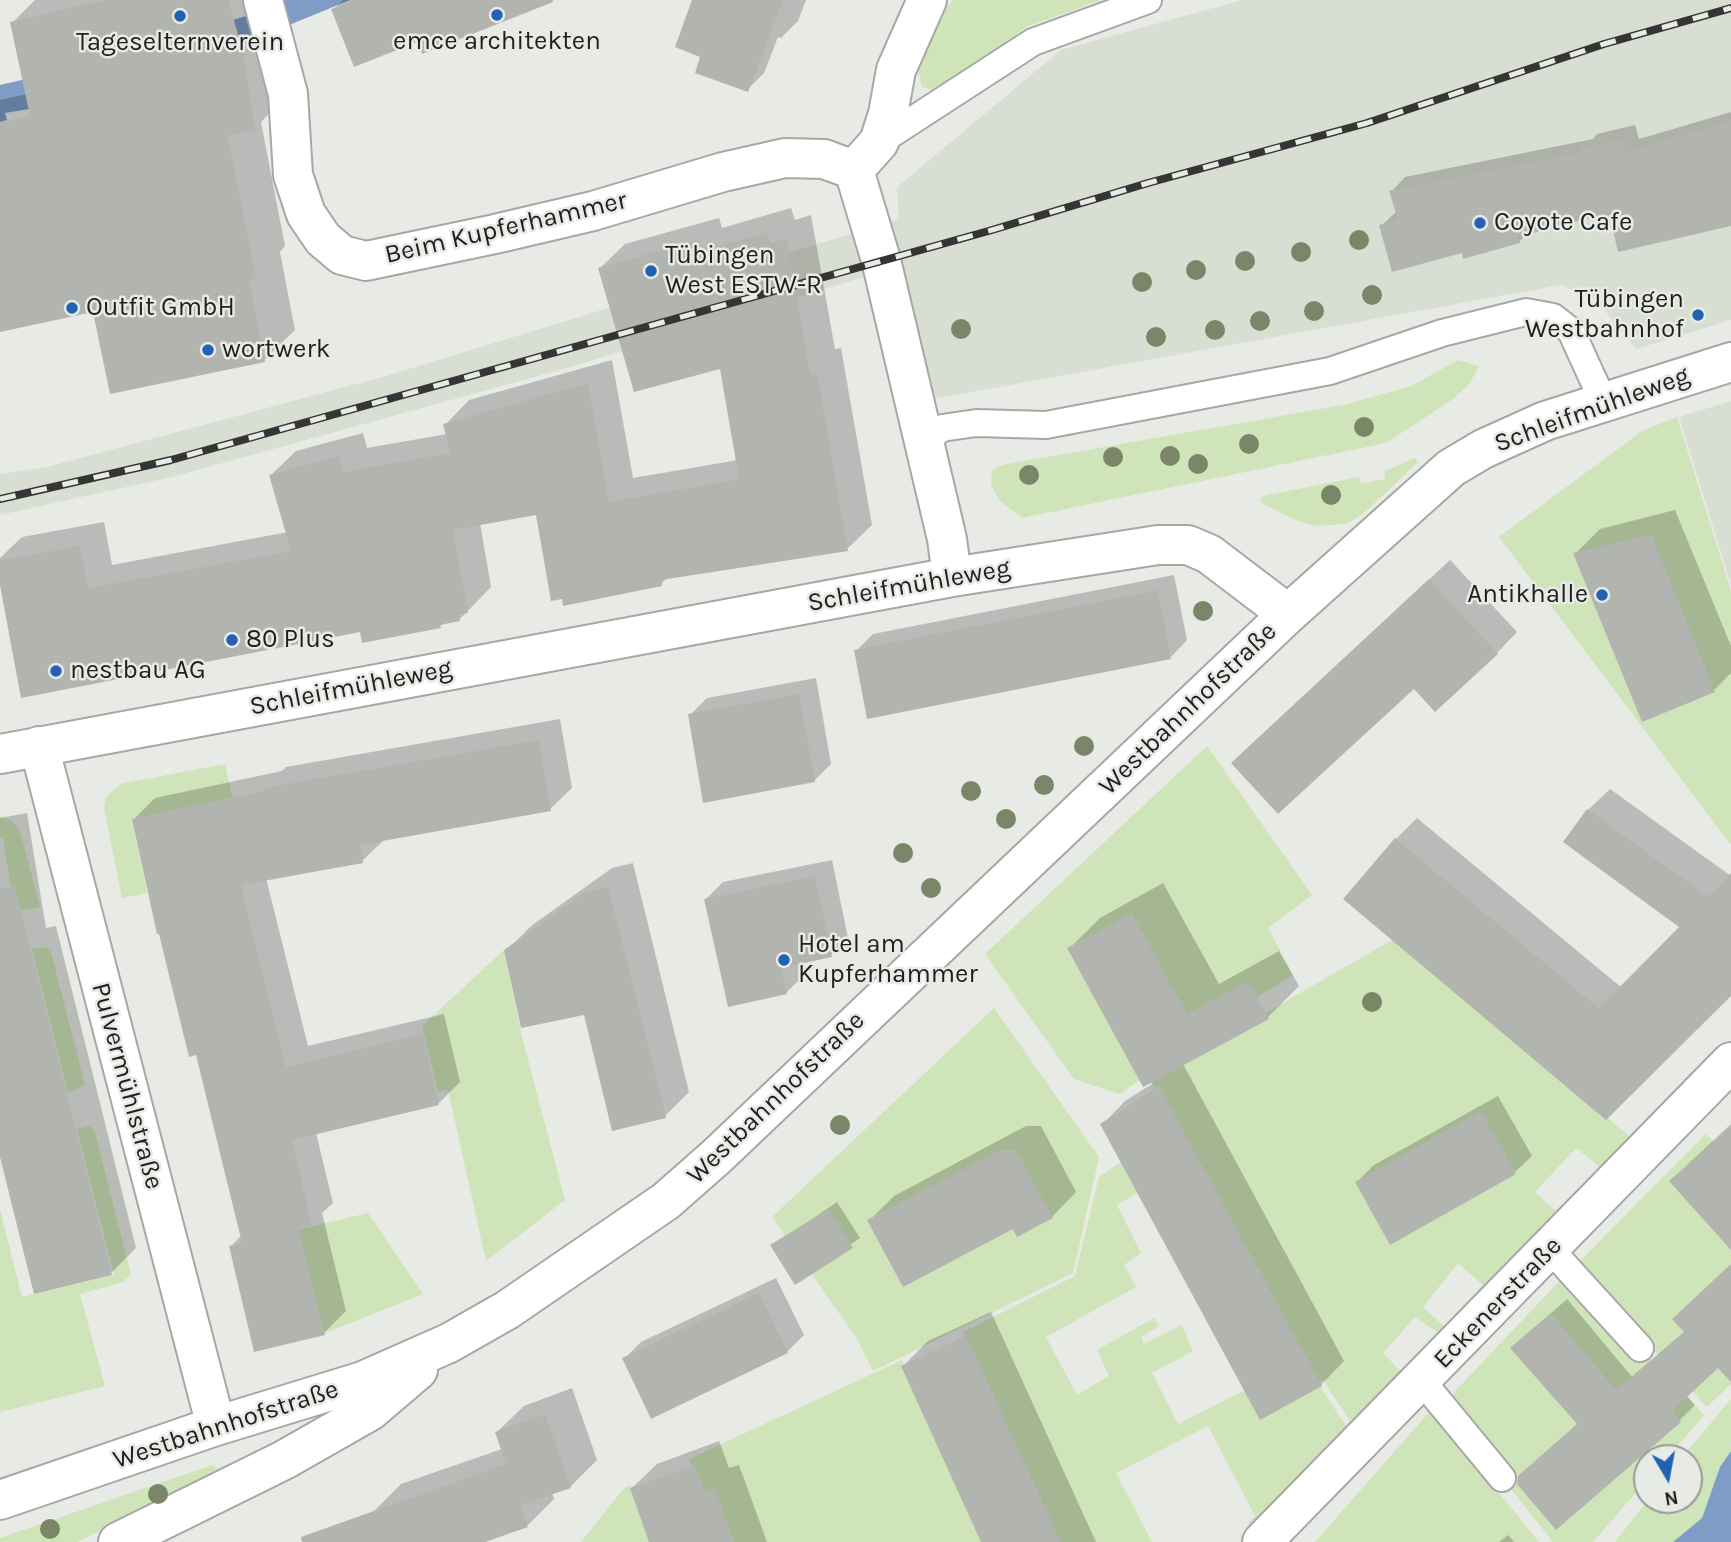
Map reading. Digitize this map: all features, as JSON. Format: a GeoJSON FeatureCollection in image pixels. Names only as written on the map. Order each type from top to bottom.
{"type":"FeatureCollection","features":[{"type":"Feature","properties":{"kind":"street","name":"Beim Kupferhammer"},"geometry":{"type":"LineString","coordinates":[[263,0],[288,94],[293,175],[306,214],[323,239],[342,255],[366,261],[495,234],[593,211],[723,172],[785,158],[866,156]]}},
{"type":"Feature","properties":{"kind":"street"},"geometry":{"type":"LineString","coordinates":[[927,0],[896,70],[888,114],[866,156],[881,260],[947,539],[952,577]]}},
{"type":"Feature","properties":{"kind":"street","name":"Schleifmühleweg"},"geometry":{"type":"LineString","coordinates":[[0,754],[952,577],[1158,545],[1188,545],[1232,569],[1288,614],[1451,468],[1507,437],[1603,401],[1731,362]]}},
{"type":"Feature","properties":{"kind":"street","name":"Westbahnhofstraße"},"geometry":{"type":"LineString","coordinates":[[0,1500],[216,1426],[363,1381],[449,1343],[507,1310],[676,1192],[883,996],[955,933],[1288,614]]}},
{"type":"Feature","properties":{"kind":"street","name":"Pulvermühlstraße"},"geometry":{"type":"LineString","coordinates":[[39,746],[216,1426]]}},
{"type":"Feature","properties":{"kind":"street","name":"Eckenerstraße"},"geometry":{"type":"LineString","coordinates":[[1262,1542],[1731,1062]]}},
{"type":"Feature","properties":{"kind":"street","name":"Westbahnhofstraße"},"geometry":{"type":"LineString","coordinates":[[118,1542],[284,1460],[370,1411],[449,1343]]}},
{"type":"Feature","properties":{"kind":"lane"},"geometry":{"type":"LineString","coordinates":[[866,156],[1033,42],[1148,0]]}},
{"type":"Feature","properties":{"kind":"lane"},"geometry":{"type":"LineString","coordinates":[[923,442],[942,428],[976,423],[1046,425],[1329,371],[1443,333],[1526,312],[1553,317],[1571,331],[1603,401]]}},
{"type":"Feature","properties":{"kind":"lane"},"geometry":{"type":"LineString","coordinates":[[1550,1249],[1640,1348]]}},
{"type":"Feature","properties":{"kind":"lane"},"geometry":{"type":"LineString","coordinates":[[1422,1381],[1502,1478]]}},
{"type":"Feature","properties":{"kind":"shaded area"},"geometry":{"type":"Polygon","coordinates":[[[1242,0],[1731,0],[1731,320],[1636,349],[1597,301],[1561,285],[933,399],[903,265],[567,368],[172,477],[0,515],[0,474],[47,467],[386,376],[899,219],[897,187],[1061,50],[1242,0]]]}},
{"type":"Feature","properties":{"kind":"shaded area"},"geometry":{"type":"Polygon","coordinates":[[[1731,401],[1731,585],[1679,417],[1731,401]]]}},
{"type":"Feature","properties":{"kind":"green space"},"geometry":{"type":"Polygon","coordinates":[[[954,0],[1101,0],[1026,27],[939,92],[922,87],[915,56],[929,24],[954,0]]]}},
{"type":"Feature","properties":{"kind":"green space"},"geometry":{"type":"Polygon","coordinates":[[[1458,360],[1479,366],[1470,383],[1453,399],[1386,443],[1022,518],[999,500],[991,484],[992,471],[1002,465],[1343,405],[1411,386],[1458,360]]]}},
{"type":"Feature","properties":{"kind":"green space"},"geometry":{"type":"Polygon","coordinates":[[[1677,417],[1731,591],[1731,845],[1499,537],[1642,431],[1677,417]]]}},
{"type":"Feature","properties":{"kind":"green space"},"geometry":{"type":"Polygon","coordinates":[[[1415,458],[1418,462],[1364,513],[1346,524],[1316,526],[1295,520],[1260,502],[1262,496],[1359,477],[1361,484],[1385,479],[1385,471],[1415,458]]]}},
{"type":"Feature","properties":{"kind":"green space"},"geometry":{"type":"Polygon","coordinates":[[[1207,746],[1312,895],[1268,928],[1293,975],[1254,999],[1120,1094],[1074,1079],[985,954],[1207,746]]]}},
{"type":"Feature","properties":{"kind":"green space"},"geometry":{"type":"Polygon","coordinates":[[[225,764],[237,818],[219,801],[132,819],[147,893],[122,898],[104,808],[106,797],[120,784],[225,764]]]}},
{"type":"Feature","properties":{"kind":"green space"},"geometry":{"type":"Polygon","coordinates":[[[0,816],[12,821],[20,831],[40,907],[15,912],[3,838],[0,837],[0,816]]]}},
{"type":"Feature","properties":{"kind":"green space"},"geometry":{"type":"Polygon","coordinates":[[[1396,938],[1630,1137],[1600,1167],[1576,1148],[1535,1192],[1558,1213],[1487,1289],[1458,1263],[1423,1307],[1446,1328],[1440,1334],[1415,1317],[1383,1353],[1404,1375],[1354,1427],[1323,1380],[1316,1383],[1150,1079],[1396,938]]]}},
{"type":"Feature","properties":{"kind":"green space"},"geometry":{"type":"Polygon","coordinates":[[[46,947],[51,952],[85,1085],[68,1093],[32,949],[46,947]]]}},
{"type":"Feature","properties":{"kind":"green space"},"geometry":{"type":"Polygon","coordinates":[[[504,950],[521,1033],[565,1200],[486,1261],[448,1090],[438,1091],[422,1026],[504,950]]]}},
{"type":"Feature","properties":{"kind":"green space"},"geometry":{"type":"Polygon","coordinates":[[[994,1008],[1099,1157],[1073,1273],[873,1371],[857,1339],[772,1217],[994,1008]]]}},
{"type":"Feature","properties":{"kind":"green space"},"geometry":{"type":"Polygon","coordinates":[[[90,1126],[95,1132],[131,1275],[123,1282],[80,1294],[105,1386],[0,1412],[0,1209],[22,1297],[114,1275],[77,1129],[90,1126]]]}},
{"type":"Feature","properties":{"kind":"green space"},"geometry":{"type":"Polygon","coordinates":[[[1706,1134],[1731,1159],[1731,1384],[1707,1407],[1574,1267],[1706,1134]]]}},
{"type":"Feature","properties":{"kind":"green space"},"geometry":{"type":"Polygon","coordinates":[[[1122,1161],[1139,1192],[1117,1205],[1141,1253],[1124,1265],[1136,1287],[1046,1337],[1077,1395],[1109,1376],[1097,1350],[1154,1318],[1159,1326],[1141,1337],[1144,1344],[1182,1325],[1193,1351],[1152,1373],[1178,1424],[1247,1389],[1319,1385],[1350,1432],[1256,1535],[1248,1523],[1255,1516],[1208,1426],[1116,1473],[1152,1542],[1058,1542],[963,1332],[1075,1276],[1099,1177],[1122,1161]]]}},
{"type":"Feature","properties":{"kind":"green space"},"geometry":{"type":"Polygon","coordinates":[[[368,1213],[423,1294],[323,1334],[297,1230],[368,1213]]]}},
{"type":"Feature","properties":{"kind":"green space"},"geometry":{"type":"Polygon","coordinates":[[[1568,1272],[1704,1415],[1679,1444],[1633,1444],[1633,1496],[1593,1542],[1553,1542],[1443,1404],[1568,1272]]]}},
{"type":"Feature","properties":{"kind":"green space"},"geometry":{"type":"Polygon","coordinates":[[[902,1360],[985,1542],[720,1542],[689,1459],[902,1360]]]}},
{"type":"Feature","properties":{"kind":"green space"},"geometry":{"type":"Polygon","coordinates":[[[1731,1399],[1731,1451],[1720,1467],[1702,1518],[1673,1542],[1615,1542],[1637,1514],[1703,1514],[1703,1444],[1693,1444],[1731,1399]]]}},
{"type":"Feature","properties":{"kind":"green space"},"geometry":{"type":"Polygon","coordinates":[[[1431,1410],[1539,1542],[1315,1542],[1431,1410]]]}},
{"type":"Feature","properties":{"kind":"green space"},"geometry":{"type":"Polygon","coordinates":[[[212,1465],[219,1470],[219,1475],[77,1542],[0,1542],[0,1538],[212,1465]]]}},
{"type":"Feature","properties":{"kind":"green space"},"geometry":{"type":"Polygon","coordinates":[[[630,1485],[651,1542],[581,1542],[625,1487],[630,1485]]]}},
{"type":"Feature","properties":{"kind":"water"},"geometry":{"type":"Polygon","coordinates":[[[281,0],[350,0],[187,67],[90,99],[5,113],[7,120],[0,122],[0,85],[78,67],[246,16],[281,0]]]}},
{"type":"Feature","properties":{"kind":"water"},"geometry":{"type":"Polygon","coordinates":[[[1731,1451],[1731,1542],[1673,1542],[1702,1518],[1720,1467],[1731,1451]]]}},
{"type":"Feature","properties":{"kind":"building"},"geometry":{"type":"Polygon","coordinates":[[[105,0],[228,0],[244,55],[255,130],[228,136],[256,278],[249,280],[265,362],[110,394],[93,312],[0,332],[0,123],[30,116],[10,22],[105,0]]]}},
{"type":"Feature","properties":{"kind":"building"},"geometry":{"type":"Polygon","coordinates":[[[355,0],[553,2],[422,54],[417,42],[354,67],[331,9],[355,0]]]}},
{"type":"Feature","properties":{"kind":"building"},"geometry":{"type":"Polygon","coordinates":[[[692,0],[783,0],[748,92],[695,73],[700,57],[675,47],[692,0]]]}},
{"type":"Feature","properties":{"kind":"building"},"geometry":{"type":"Polygon","coordinates":[[[1731,121],[1731,226],[1618,252],[1611,221],[1599,224],[1597,216],[1518,237],[1520,243],[1463,259],[1462,253],[1392,272],[1379,225],[1398,220],[1389,191],[1581,152],[1581,148],[1621,139],[1625,152],[1731,121]]]}},
{"type":"Feature","properties":{"kind":"building"},"geometry":{"type":"Polygon","coordinates":[[[767,232],[770,243],[787,238],[810,373],[817,372],[848,551],[661,580],[662,586],[563,606],[562,599],[551,601],[536,515],[453,530],[468,613],[458,615],[460,621],[440,625],[441,628],[362,643],[360,632],[21,698],[0,585],[0,560],[80,546],[88,588],[291,551],[269,475],[338,456],[343,472],[450,453],[443,424],[588,383],[609,502],[739,479],[720,369],[634,392],[598,268],[694,241],[697,252],[767,232]]]}},
{"type":"Feature","properties":{"kind":"building"},"geometry":{"type":"Polygon","coordinates":[[[1651,534],[1715,692],[1642,722],[1573,553],[1651,534]]]}},
{"type":"Feature","properties":{"kind":"building"},"geometry":{"type":"Polygon","coordinates":[[[1429,579],[1498,654],[1435,712],[1414,689],[1278,814],[1231,763],[1429,579]]]}},
{"type":"Feature","properties":{"kind":"building"},"geometry":{"type":"Polygon","coordinates":[[[1158,590],[1171,659],[867,719],[854,650],[1158,590]]]}},
{"type":"Feature","properties":{"kind":"building"},"geometry":{"type":"Polygon","coordinates":[[[799,694],[815,782],[703,803],[688,714],[799,694]]]}},
{"type":"Feature","properties":{"kind":"building"},"geometry":{"type":"Polygon","coordinates":[[[539,740],[551,811],[360,845],[363,863],[241,885],[286,1067],[423,1034],[439,1105],[292,1140],[312,1226],[299,1228],[325,1335],[254,1352],[229,1246],[242,1243],[196,1055],[189,1057],[157,934],[132,819],[263,791],[263,788],[539,740]]]}},
{"type":"Feature","properties":{"kind":"building"},"geometry":{"type":"Polygon","coordinates":[[[1587,809],[1708,897],[1731,873],[1731,996],[1606,1120],[1343,899],[1395,838],[1599,1008],[1679,927],[1563,842],[1587,809]]]}},
{"type":"Feature","properties":{"kind":"building"},"geometry":{"type":"Polygon","coordinates":[[[815,876],[832,957],[781,968],[787,994],[728,1007],[704,899],[815,876]]]}},
{"type":"Feature","properties":{"kind":"building"},"geometry":{"type":"Polygon","coordinates":[[[15,886],[112,1275],[34,1294],[0,1157],[0,888],[15,886]]]}},
{"type":"Feature","properties":{"kind":"building"},"geometry":{"type":"Polygon","coordinates":[[[608,887],[666,1118],[612,1131],[584,1015],[521,1028],[504,950],[585,892],[608,887]]]}},
{"type":"Feature","properties":{"kind":"building"},"geometry":{"type":"Polygon","coordinates":[[[1132,913],[1187,1014],[1248,981],[1269,1019],[1143,1087],[1067,948],[1132,913]]]}},
{"type":"Feature","properties":{"kind":"building"},"geometry":{"type":"Polygon","coordinates":[[[1159,1086],[1322,1386],[1260,1420],[1100,1124],[1159,1086]]]}},
{"type":"Feature","properties":{"kind":"building"},"geometry":{"type":"Polygon","coordinates":[[[1481,1111],[1516,1174],[1390,1245],[1355,1182],[1481,1111]]]}},
{"type":"Feature","properties":{"kind":"building"},"geometry":{"type":"Polygon","coordinates":[[[1731,1127],[1731,1250],[1669,1181],[1731,1127]]]}},
{"type":"Feature","properties":{"kind":"building"},"geometry":{"type":"Polygon","coordinates":[[[1000,1150],[1016,1150],[1053,1218],[1017,1237],[1013,1229],[903,1287],[867,1220],[1000,1150]]]}},
{"type":"Feature","properties":{"kind":"building"},"geometry":{"type":"Polygon","coordinates":[[[829,1209],[853,1248],[795,1285],[770,1245],[829,1209]]]}},
{"type":"Feature","properties":{"kind":"building"},"geometry":{"type":"Polygon","coordinates":[[[1731,1264],[1731,1382],[1718,1368],[1672,1411],[1681,1422],[1656,1444],[1633,1444],[1633,1463],[1556,1530],[1517,1484],[1518,1476],[1577,1424],[1510,1348],[1551,1313],[1616,1390],[1684,1332],[1672,1319],[1731,1264]]]}},
{"type":"Feature","properties":{"kind":"building"},"geometry":{"type":"Polygon","coordinates":[[[759,1293],[788,1353],[651,1419],[622,1358],[759,1293]]]}},
{"type":"Feature","properties":{"kind":"building"},"geometry":{"type":"Polygon","coordinates":[[[966,1335],[1061,1542],[981,1542],[901,1366],[966,1335]]]}},
{"type":"Feature","properties":{"kind":"building"},"geometry":{"type":"Polygon","coordinates":[[[545,1414],[571,1488],[520,1505],[528,1527],[485,1542],[302,1542],[301,1537],[506,1464],[495,1432],[545,1414]]]}},
{"type":"Feature","properties":{"kind":"building"},"geometry":{"type":"Polygon","coordinates":[[[695,1465],[705,1492],[715,1488],[734,1542],[649,1542],[630,1488],[695,1465]]]}},
{"type":"Feature","properties":{"kind":"railway"},"geometry":{"type":"LineString","coordinates":[[0,499],[171,460],[992,230],[1148,183],[1367,123],[1604,44],[1731,8]]}},
{"type":"Feature","properties":{"kind":"place","name":"emce architekten"},"geometry":{"type":"Point","coordinates":[497,15]}},
{"type":"Feature","properties":{"kind":"place","name":"Tageselternverein"},"geometry":{"type":"Point","coordinates":[180,16]}},
{"type":"Feature","properties":{"kind":"place","name":"Coyote Cafe"},"geometry":{"type":"Point","coordinates":[1480,223]}},
{"type":"Feature","properties":{"kind":"place","name":"Tübingen West ESTW-R"},"geometry":{"type":"Point","coordinates":[651,271]}},
{"type":"Feature","properties":{"kind":"place","name":"Outfit GmbH"},"geometry":{"type":"Point","coordinates":[72,308]}},
{"type":"Feature","properties":{"kind":"place","name":"Tübingen Westbahnhof"},"geometry":{"type":"Point","coordinates":[1698,315]}},
{"type":"Feature","properties":{"kind":"place","name":"wortwerk"},"geometry":{"type":"Point","coordinates":[208,350]}},
{"type":"Feature","properties":{"kind":"place","name":"Antikhalle"},"geometry":{"type":"Point","coordinates":[1602,595]}},
{"type":"Feature","properties":{"kind":"place","name":"80 Plus"},"geometry":{"type":"Point","coordinates":[232,640]}},
{"type":"Feature","properties":{"kind":"place","name":"nestbau AG"},"geometry":{"type":"Point","coordinates":[56,671]}},
{"type":"Feature","properties":{"kind":"place","name":"Hotel am Kupferhammer"},"geometry":{"type":"Point","coordinates":[784,960]}}]}
